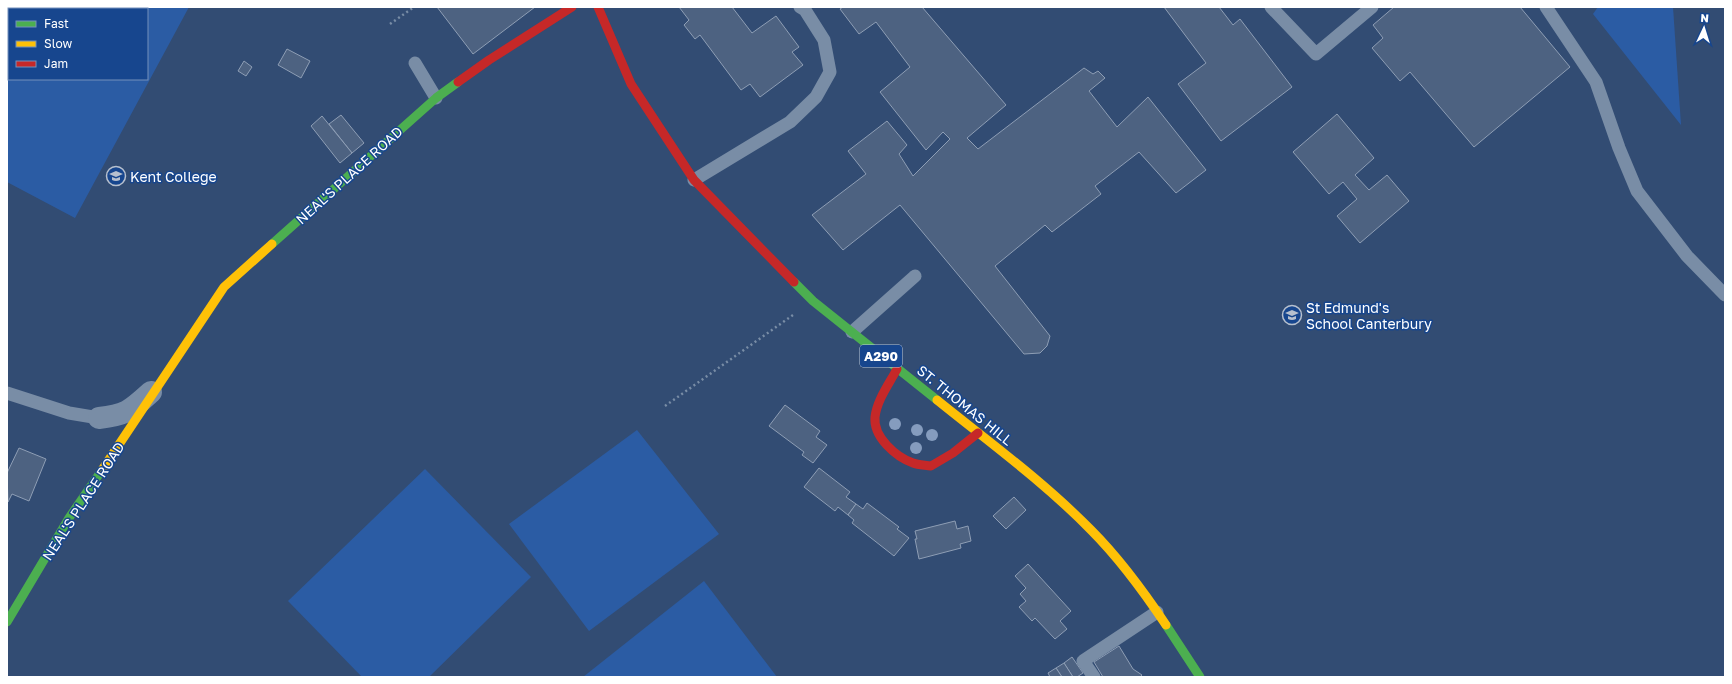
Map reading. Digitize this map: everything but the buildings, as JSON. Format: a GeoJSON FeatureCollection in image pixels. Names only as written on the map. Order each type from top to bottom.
{"type":"FeatureCollection","features":[{"type":"Feature","properties":{"kind":"street","name":"NEAL'S PLACE ROAD"},"geometry":{"type":"LineString","coordinates":[[7,622],[69,518],[162,382],[224,287],[346,179],[412,117],[490,60],[572,7]]}},
{"type":"Feature","properties":{"kind":"street","name":"ST. THOMAS HILL"},"geometry":{"type":"LineString","coordinates":[[598,7],[631,84],[658,128],[694,180],[813,301],[978,433],[1054,496],[1091,530],[1122,566],[1157,612],[1200,677]]}},
{"type":"Feature","properties":{"kind":"street"},"geometry":{"type":"LineString","coordinates":[[897,369],[882,397],[874,418],[879,438],[893,450],[912,463],[931,466],[978,433]]}},
{"type":"Feature","properties":{"kind":"street","name":"NEAL'S PLACE ROAD"},"geometry":{"type":"LineString","coordinates":[[99,418],[119,416],[132,410],[162,382]]}},
{"type":"Feature","properties":{"kind":"lane"},"geometry":{"type":"LineString","coordinates":[[694,180],[790,122],[816,97],[830,72],[824,40],[805,10],[800,7]]}},
{"type":"Feature","properties":{"kind":"lane"},"geometry":{"type":"LineString","coordinates":[[1271,7],[1316,54],[1372,7]]}},
{"type":"Feature","properties":{"kind":"lane"},"geometry":{"type":"LineString","coordinates":[[1546,7],[1596,82],[1619,148],[1637,191],[1686,256],[1725,295]]}},
{"type":"Feature","properties":{"kind":"lane"},"geometry":{"type":"LineString","coordinates":[[415,63],[436,98]]}},
{"type":"Feature","properties":{"kind":"lane"},"geometry":{"type":"LineString","coordinates":[[852,332],[915,276]]}},
{"type":"Feature","properties":{"kind":"lane","name":"NEAL'S PLACE ROAD"},"geometry":{"type":"LineString","coordinates":[[7,393],[69,413],[99,418]]}},
{"type":"Feature","properties":{"kind":"lane"},"geometry":{"type":"LineString","coordinates":[[1094,677],[1083,661],[1157,612]]}},
{"type":"Feature","properties":{"kind":"path"},"geometry":{"type":"LineString","coordinates":[[390,24],[414,7]]}},
{"type":"Feature","properties":{"kind":"path"},"geometry":{"type":"LineString","coordinates":[[665,406],[813,301]]}},
{"type":"Feature","properties":{"kind":"shaded area"},"geometry":{"type":"Polygon","coordinates":[[[7,7],[189,7],[75,218],[7,182],[7,7]]]}},
{"type":"Feature","properties":{"kind":"shaded area"},"geometry":{"type":"Polygon","coordinates":[[[1598,7],[1673,7],[1681,125],[1593,14],[1598,7]]]}},
{"type":"Feature","properties":{"kind":"shaded area"},"geometry":{"type":"Polygon","coordinates":[[[637,430],[719,534],[589,631],[509,524],[637,430]]]}},
{"type":"Feature","properties":{"kind":"shaded area"},"geometry":{"type":"Polygon","coordinates":[[[425,469],[531,577],[429,677],[362,677],[288,601],[425,469]]]}},
{"type":"Feature","properties":{"kind":"shaded area"},"geometry":{"type":"Polygon","coordinates":[[[704,581],[777,677],[583,677],[704,581]]]}},
{"type":"Feature","properties":{"kind":"traffic: fast"},"geometry":{"type":"LineString","coordinates":[[272,244],[436,98],[458,82]]}},
{"type":"Feature","properties":{"kind":"traffic: fast"},"geometry":{"type":"LineString","coordinates":[[794,282],[813,301],[937,400]]}},
{"type":"Feature","properties":{"kind":"traffic: fast"},"geometry":{"type":"LineString","coordinates":[[7,622],[69,518],[102,470]]}},
{"type":"Feature","properties":{"kind":"traffic: fast"},"geometry":{"type":"LineString","coordinates":[[1166,625],[1200,677]]}},
{"type":"Feature","properties":{"kind":"traffic: slow"},"geometry":{"type":"LineString","coordinates":[[102,470],[224,287],[272,244]]}},
{"type":"Feature","properties":{"kind":"traffic: slow"},"geometry":{"type":"LineString","coordinates":[[937,400],[1035,479],[1073,512],[1111,552],[1131,576],[1166,625]]}},
{"type":"Feature","properties":{"kind":"traffic: jam"},"geometry":{"type":"LineString","coordinates":[[458,82],[489,60],[572,7]]}},
{"type":"Feature","properties":{"kind":"traffic: jam"},"geometry":{"type":"LineString","coordinates":[[598,7],[631,84],[694,180],[794,282]]}},
{"type":"Feature","properties":{"kind":"traffic: jam"},"geometry":{"type":"LineString","coordinates":[[897,369],[878,404],[875,417],[875,424],[878,432],[893,451],[913,463],[931,466],[953,453],[978,433]]}},
{"type":"Feature","properties":{"kind":"place","name":"Kent College"},"geometry":{"type":"Point","coordinates":[116,176]}},
{"type":"Feature","properties":{"kind":"place","name":"St Edmund's School Canterbury"},"geometry":{"type":"Point","coordinates":[1292,315]}}]}
